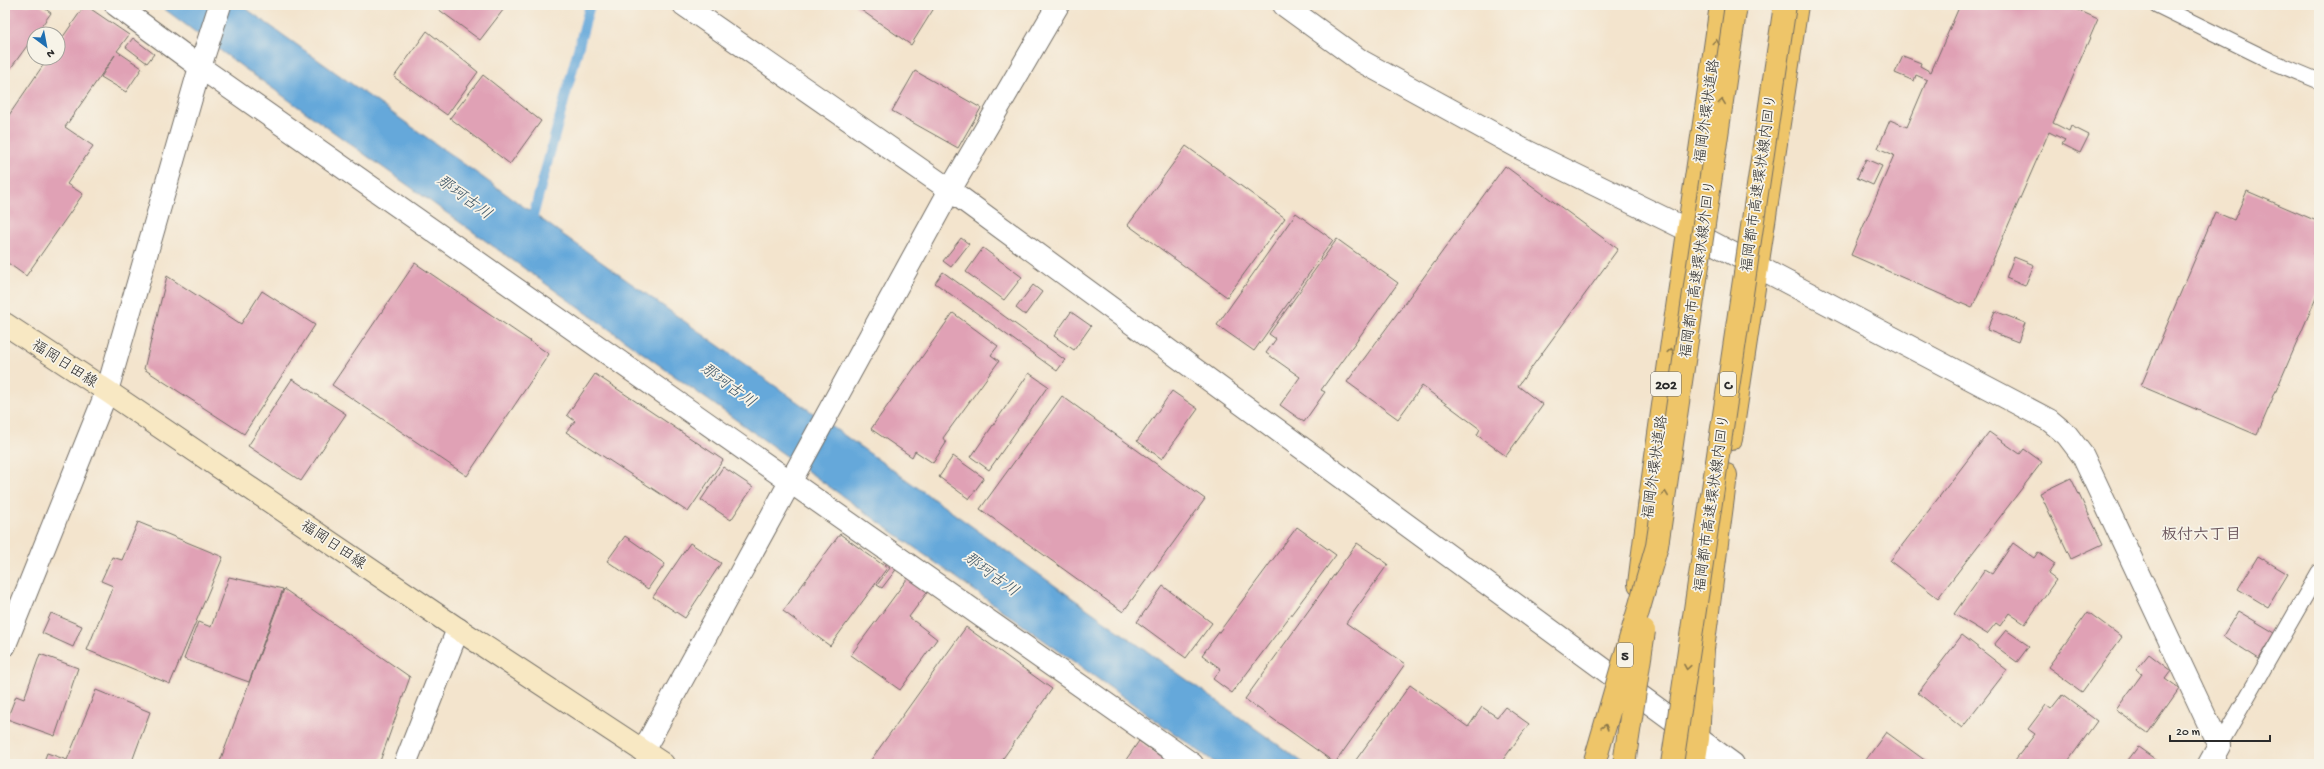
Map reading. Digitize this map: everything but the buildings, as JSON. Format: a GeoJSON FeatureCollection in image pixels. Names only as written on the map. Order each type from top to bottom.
{"type":"FeatureCollection","features":[{"type":"Feature","properties":{"kind":"highway","name":"福岡外環状道路"},"geometry":{"type":"LineString","coordinates":[[1616,764],[1656,452],[1690,231],[1721,5]]}},
{"type":"Feature","properties":{"kind":"highway","name":"福岡都市高速環状線外回り"},"geometry":{"type":"LineString","coordinates":[[1594,764],[1657,546],[1736,5]]}},
{"type":"Feature","properties":{"kind":"highway","name":"福岡都市高速環状線内回り"},"geometry":{"type":"LineString","coordinates":[[1672,764],[1785,5]]}},
{"type":"Feature","properties":{"kind":"highway"},"geometry":{"type":"LineString","coordinates":[[1694,764],[1698,739],[1703,650],[1725,476],[1797,5]]}},
{"type":"Feature","properties":{"kind":"highway"},"geometry":{"type":"LineString","coordinates":[[1624,764],[1657,546]]}},
{"type":"Feature","properties":{"kind":"main road","name":"福岡日田線"},"geometry":{"type":"LineString","coordinates":[[5,324],[108,391],[458,629],[663,764]]}},
{"type":"Feature","properties":{"kind":"street"},"geometry":{"type":"LineString","coordinates":[[116,5],[200,67],[1192,764]]}},
{"type":"Feature","properties":{"kind":"street"},"geometry":{"type":"LineString","coordinates":[[5,645],[108,391],[200,67],[220,5]]}},
{"type":"Feature","properties":{"kind":"street"},"geometry":{"type":"LineString","coordinates":[[684,5],[950,190],[1733,764]]}},
{"type":"Feature","properties":{"kind":"street"},"geometry":{"type":"LineString","coordinates":[[643,751],[950,190],[1058,5]]}},
{"type":"Feature","properties":{"kind":"street"},"geometry":{"type":"LineString","coordinates":[[1284,5],[1361,61],[1520,148],[1690,231],[2049,420],[2067,435],[2083,456],[2214,755]]}},
{"type":"Feature","properties":{"kind":"street"},"geometry":{"type":"LineString","coordinates":[[405,764],[458,629]]}},
{"type":"Feature","properties":{"kind":"lane"},"geometry":{"type":"LineString","coordinates":[[2157,5],[2271,61],[2319,81]]}},
{"type":"Feature","properties":{"kind":"lane"},"geometry":{"type":"LineString","coordinates":[[2214,755],[2319,572]]}},
{"type":"Feature","properties":{"kind":"water","name":"那珂古川"},"geometry":{"type":"Polygon","coordinates":[[[159,5],[241,5],[1305,764],[1217,764],[244,68],[159,5]]]}},
{"type":"Feature","properties":{"kind":"waterway"},"geometry":{"type":"LineString","coordinates":[[530,227],[590,5]]}},
{"type":"Feature","properties":{"kind":"district","name":"板付六丁目"},"geometry":{"type":"Point","coordinates":[2201,533]}}]}
